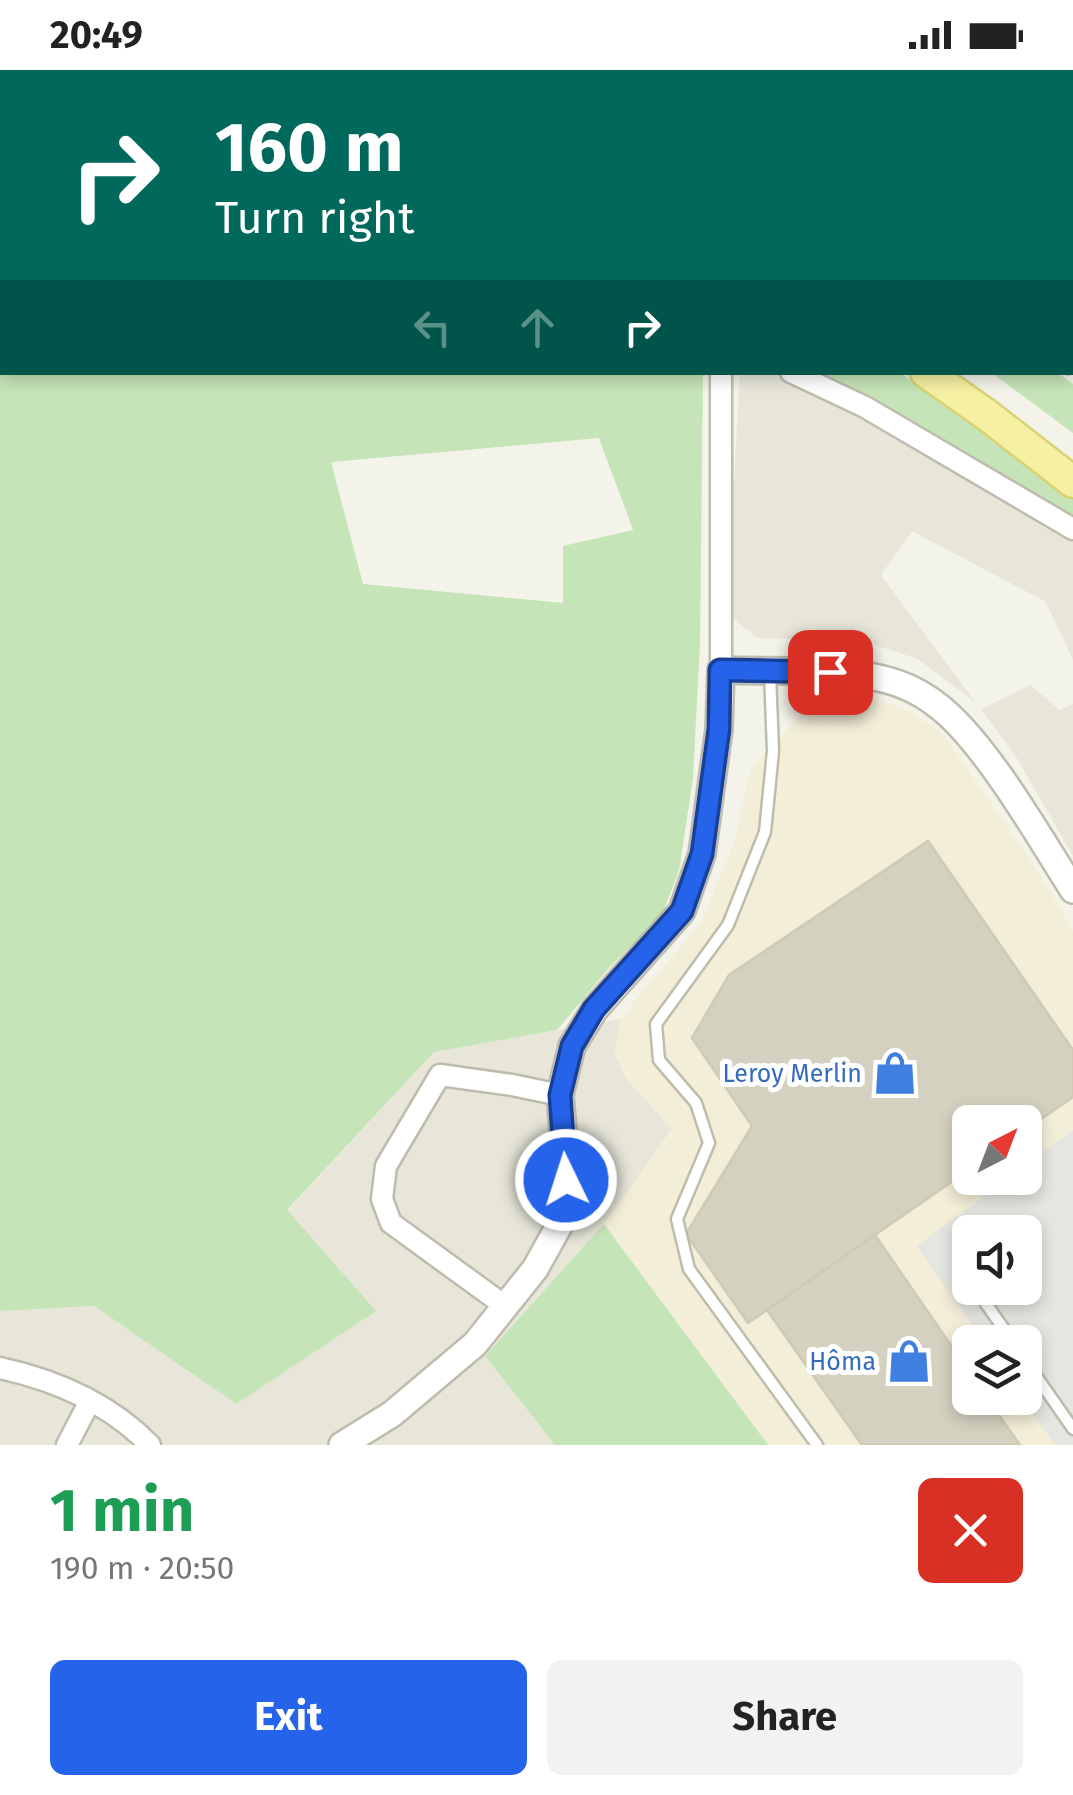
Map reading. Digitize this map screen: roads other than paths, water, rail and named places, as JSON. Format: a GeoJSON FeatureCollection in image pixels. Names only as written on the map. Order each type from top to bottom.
{"type":"FeatureCollection","features":[{"type":"Feature","properties":{"kind":"main road"},"geometry":{"type":"LineString","coordinates":[[930,375],[1073,482]]}},
{"type":"Feature","properties":{"kind":"main road"},"geometry":{"type":"LineString","coordinates":[[964,375],[1073,456]]}},
{"type":"Feature","properties":{"kind":"street"},"geometry":{"type":"LineString","coordinates":[[342,1445],[392,1414],[445,1372],[475,1344],[535,1269],[560,1224],[566,1180],[560,1095],[572,1046],[594,1009],[682,911],[702,854],[719,729],[721,375]]}},
{"type":"Feature","properties":{"kind":"street"},"geometry":{"type":"LineString","coordinates":[[798,375],[865,408],[1073,529]]}},
{"type":"Feature","properties":{"kind":"street"},"geometry":{"type":"LineString","coordinates":[[720,670],[875,677],[908,687],[938,706],[998,775],[1073,890]]}},
{"type":"Feature","properties":{"kind":"street"},"geometry":{"type":"LineString","coordinates":[[505,1306],[391,1223],[382,1199],[386,1166],[440,1075],[560,1095]]}},
{"type":"Feature","properties":{"kind":"street"},"geometry":{"type":"LineString","coordinates":[[0,1368],[40,1376],[90,1401],[133,1428],[150,1445]]}},
{"type":"Feature","properties":{"kind":"street"},"geometry":{"type":"LineString","coordinates":[[67,1445],[90,1401]]}},
{"type":"Feature","properties":{"kind":"lane"},"geometry":{"type":"LineString","coordinates":[[770,672],[773,751],[765,832],[728,924],[656,1024],[659,1060],[696,1103],[709,1143],[677,1219],[690,1269],[817,1445]]}},
{"type":"Feature","properties":{"kind":"lane"},"geometry":{"type":"LineString","coordinates":[[1042,1384],[1073,1428]]}},
{"type":"Feature","properties":{"kind":"place","name":"Leroy Merlin"},"geometry":{"type":"Point","coordinates":[895,1073]}},
{"type":"Feature","properties":{"kind":"place","name":"Hôma"},"geometry":{"type":"Point","coordinates":[909,1361]}}]}
